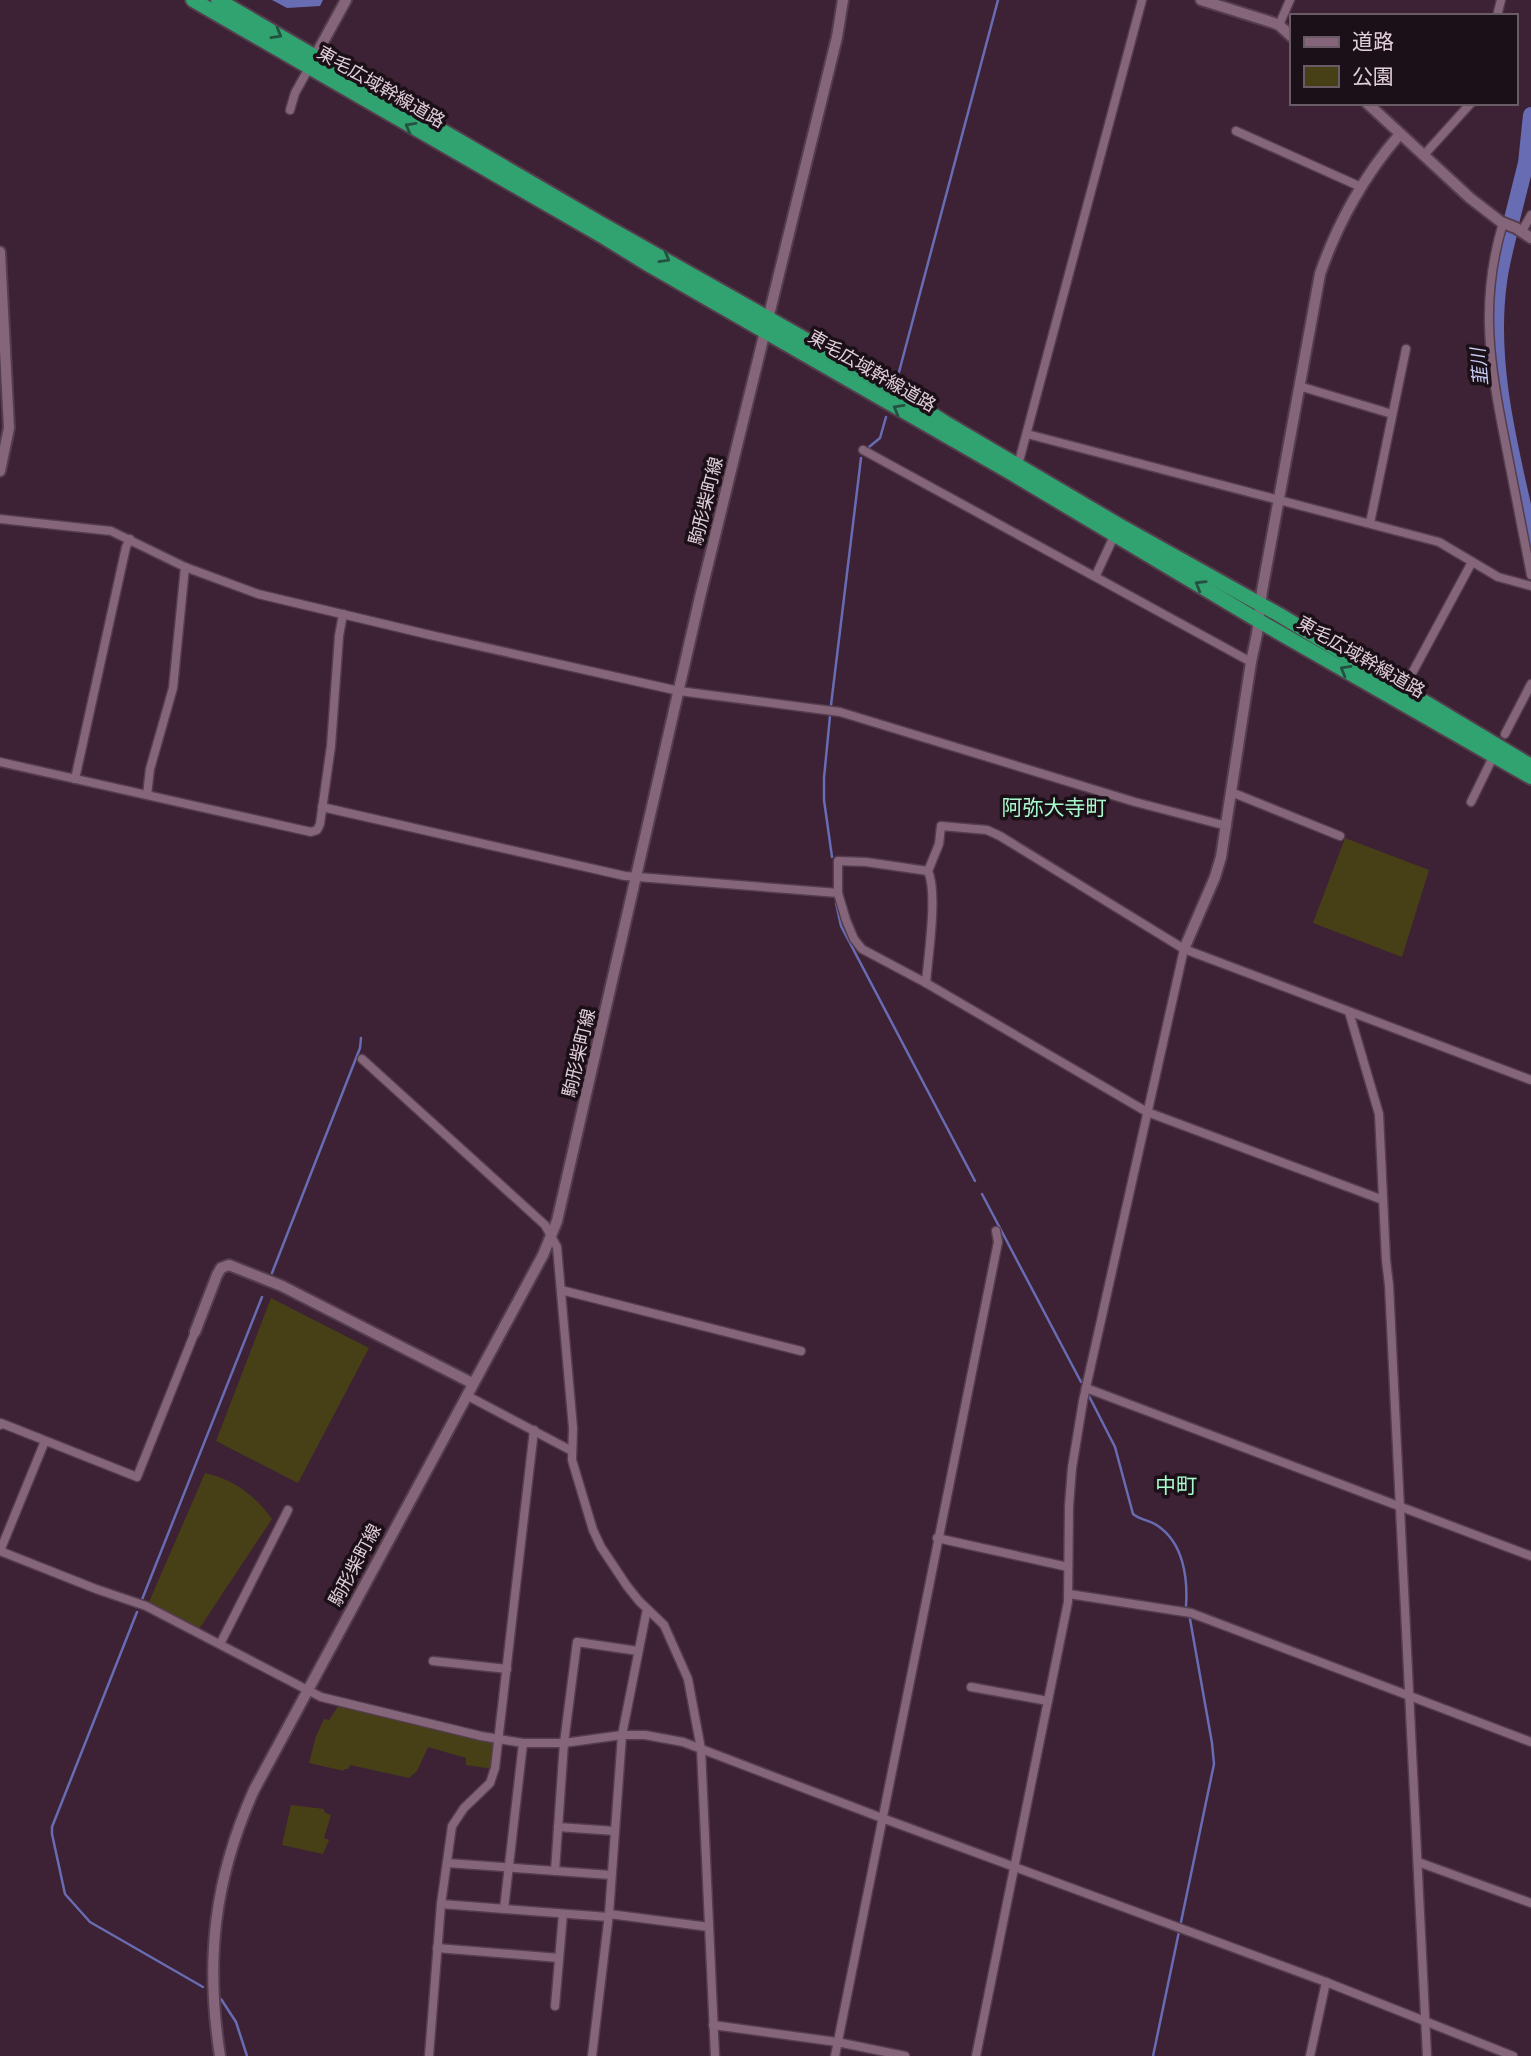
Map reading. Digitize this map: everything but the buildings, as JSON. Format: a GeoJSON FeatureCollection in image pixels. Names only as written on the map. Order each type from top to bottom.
{"type":"FeatureCollection","features":[{"type":"Feature","properties":{"kind":"highway","name":"東毛広域幹線道路"},"geometry":{"type":"LineString","coordinates":[[193,0],[313,62],[768,326],[1259,621],[1531,778]]}},
{"type":"Feature","properties":{"kind":"highway","name":"東毛広域幹線道路"},"geometry":{"type":"LineString","coordinates":[[218,0],[313,62]]}},
{"type":"Feature","properties":{"kind":"highway","name":"東毛広域幹線道路"},"geometry":{"type":"LineString","coordinates":[[768,326],[886,385],[1531,766]]}},
{"type":"Feature","properties":{"kind":"main road"},"geometry":{"type":"LineString","coordinates":[[313,62],[346,0]]}},
{"type":"Feature","properties":{"kind":"main road","name":"駒形柴町線"},"geometry":{"type":"LineString","coordinates":[[220,2056],[212,1984],[213,1944],[222,1886],[235,1836],[250,1798],[552,1235],[574,1153],[679,691],[837,37],[843,0]]}},
{"type":"Feature","properties":{"kind":"main road"},"geometry":{"type":"LineString","coordinates":[[1201,0],[1279,25],[1290,35]]}},
{"type":"Feature","properties":{"kind":"main road"},"geometry":{"type":"LineString","coordinates":[[1369,105],[1423,156],[1503,223],[1526,235]]}},
{"type":"Feature","properties":{"kind":"main road"},"geometry":{"type":"LineString","coordinates":[[1184,949],[1215,877],[1227,826],[1260,604],[1320,274],[1333,239],[1362,187],[1400,134]]}},
{"type":"Feature","properties":{"kind":"main road"},"geometry":{"type":"LineString","coordinates":[[0,252],[9,428],[0,471]]}},
{"type":"Feature","properties":{"kind":"main road"},"geometry":{"type":"LineString","coordinates":[[195,1332],[217,1275],[223,1267],[233,1266],[282,1286],[469,1389]]}},
{"type":"Feature","properties":{"kind":"street"},"geometry":{"type":"LineString","coordinates":[[1018,465],[1142,0]]}},
{"type":"Feature","properties":{"kind":"street"},"geometry":{"type":"LineString","coordinates":[[1279,25],[1290,0]]}},
{"type":"Feature","properties":{"kind":"street"},"geometry":{"type":"LineString","coordinates":[[290,110],[295,93],[313,62]]}},
{"type":"Feature","properties":{"kind":"street"},"geometry":{"type":"LineString","coordinates":[[1423,156],[1469,105]]}},
{"type":"Feature","properties":{"kind":"street"},"geometry":{"type":"LineString","coordinates":[[1236,131],[1362,187]]}},
{"type":"Feature","properties":{"kind":"street"},"geometry":{"type":"LineString","coordinates":[[1526,235],[1531,215]]}},
{"type":"Feature","properties":{"kind":"street"},"geometry":{"type":"LineString","coordinates":[[1503,223],[1492,278],[1489,347],[1493,386],[1531,575]]}},
{"type":"Feature","properties":{"kind":"street"},"geometry":{"type":"LineString","coordinates":[[1370,523],[1406,349]]}},
{"type":"Feature","properties":{"kind":"street"},"geometry":{"type":"LineString","coordinates":[[1299,386],[1392,414]]}},
{"type":"Feature","properties":{"kind":"street"},"geometry":{"type":"LineString","coordinates":[[1027,433],[1439,542],[1508,581],[1531,586]]}},
{"type":"Feature","properties":{"kind":"street"},"geometry":{"type":"LineString","coordinates":[[863,450],[1251,662]]}},
{"type":"Feature","properties":{"kind":"street"},"geometry":{"type":"LineString","coordinates":[[0,519],[111,531],[185,567],[258,594],[343,614],[679,691],[840,712],[1135,802],[1227,826]]}},
{"type":"Feature","properties":{"kind":"street"},"geometry":{"type":"LineString","coordinates":[[1096,575],[1115,534]]}},
{"type":"Feature","properties":{"kind":"street"},"geometry":{"type":"LineString","coordinates":[[75,779],[130,539]]}},
{"type":"Feature","properties":{"kind":"street"},"geometry":{"type":"LineString","coordinates":[[1410,677],[1472,562]]}},
{"type":"Feature","properties":{"kind":"street"},"geometry":{"type":"LineString","coordinates":[[147,794],[150,769],[173,688],[185,567]]}},
{"type":"Feature","properties":{"kind":"street"},"geometry":{"type":"LineString","coordinates":[[0,762],[311,832],[317,830],[331,746],[343,614]]}},
{"type":"Feature","properties":{"kind":"street"},"geometry":{"type":"LineString","coordinates":[[1505,734],[1531,684]]}},
{"type":"Feature","properties":{"kind":"street"},"geometry":{"type":"LineString","coordinates":[[1471,802],[1494,755]]}},
{"type":"Feature","properties":{"kind":"street"},"geometry":{"type":"LineString","coordinates":[[1231,792],[1340,836]]}},
{"type":"Feature","properties":{"kind":"street"},"geometry":{"type":"LineString","coordinates":[[322,807],[637,877],[838,893]]}},
{"type":"Feature","properties":{"kind":"street"},"geometry":{"type":"LineString","coordinates":[[926,983],[932,897],[928,871],[939,844],[942,826],[986,830],[1184,949],[1531,1080]]}},
{"type":"Feature","properties":{"kind":"street"},"geometry":{"type":"LineString","coordinates":[[928,871],[866,862],[838,862],[838,893],[854,939],[862,949],[926,983],[1147,1112],[1383,1199]]}},
{"type":"Feature","properties":{"kind":"street"},"geometry":{"type":"LineString","coordinates":[[976,2056],[1069,1594],[1072,1468],[1086,1388],[1184,949]]}},
{"type":"Feature","properties":{"kind":"street"},"geometry":{"type":"LineString","coordinates":[[1349,1012],[1379,1115],[1390,1285],[1427,2056]]}},
{"type":"Feature","properties":{"kind":"street"},"geometry":{"type":"LineString","coordinates":[[362,1059],[545,1225],[552,1235],[558,1254],[573,1429],[573,1464],[596,1538],[627,1586],[664,1625],[685,1670],[701,1749],[715,2056]]}},
{"type":"Feature","properties":{"kind":"street"},"geometry":{"type":"LineString","coordinates":[[835,2056],[998,1242],[996,1231]]}},
{"type":"Feature","properties":{"kind":"street"},"geometry":{"type":"LineString","coordinates":[[561,1290],[801,1351]]}},
{"type":"Feature","properties":{"kind":"street"},"geometry":{"type":"LineString","coordinates":[[0,1425],[1,1423],[137,1477],[195,1332]]}},
{"type":"Feature","properties":{"kind":"street"},"geometry":{"type":"LineString","coordinates":[[1086,1388],[1531,1556]]}},
{"type":"Feature","properties":{"kind":"street"},"geometry":{"type":"LineString","coordinates":[[469,1389],[572,1451]]}},
{"type":"Feature","properties":{"kind":"street"},"geometry":{"type":"LineString","coordinates":[[429,2056],[441,1904],[454,1821],[492,1779],[499,1739],[534,1430]]}},
{"type":"Feature","properties":{"kind":"street"},"geometry":{"type":"LineString","coordinates":[[45,1441],[0,1551],[146,1606],[321,1697],[523,1743],[564,1743],[622,1735],[645,1735],[683,1742],[1326,1982],[1513,2056]]}},
{"type":"Feature","properties":{"kind":"street"},"geometry":{"type":"LineString","coordinates":[[220,1644],[288,1510]]}},
{"type":"Feature","properties":{"kind":"street"},"geometry":{"type":"LineString","coordinates":[[937,1538],[1068,1567]]}},
{"type":"Feature","properties":{"kind":"street"},"geometry":{"type":"LineString","coordinates":[[1069,1594],[1191,1613],[1531,1742]]}},
{"type":"Feature","properties":{"kind":"street"},"geometry":{"type":"LineString","coordinates":[[592,2056],[608,1916],[622,1735],[647,1609]]}},
{"type":"Feature","properties":{"kind":"street"},"geometry":{"type":"LineString","coordinates":[[555,1871],[564,1743],[577,1643],[638,1651]]}},
{"type":"Feature","properties":{"kind":"street"},"geometry":{"type":"LineString","coordinates":[[433,1661],[507,1669]]}},
{"type":"Feature","properties":{"kind":"street"},"geometry":{"type":"LineString","coordinates":[[971,1687],[1048,1701]]}},
{"type":"Feature","properties":{"kind":"street"},"geometry":{"type":"LineString","coordinates":[[504,1909],[523,1743]]}},
{"type":"Feature","properties":{"kind":"street"},"geometry":{"type":"LineString","coordinates":[[558,1827],[615,1831]]}},
{"type":"Feature","properties":{"kind":"street"},"geometry":{"type":"LineString","coordinates":[[1418,1862],[1531,1903]]}},
{"type":"Feature","properties":{"kind":"street"},"geometry":{"type":"LineString","coordinates":[[447,1863],[611,1875]]}},
{"type":"Feature","properties":{"kind":"street"},"geometry":{"type":"LineString","coordinates":[[441,1904],[608,1916],[709,1927]]}},
{"type":"Feature","properties":{"kind":"street"},"geometry":{"type":"LineString","coordinates":[[555,2006],[563,1914]]}},
{"type":"Feature","properties":{"kind":"street"},"geometry":{"type":"LineString","coordinates":[[437,1948],[559,1958]]}},
{"type":"Feature","properties":{"kind":"street"},"geometry":{"type":"LineString","coordinates":[[1310,2056],[1326,1982]]}},
{"type":"Feature","properties":{"kind":"street"},"geometry":{"type":"LineString","coordinates":[[713,2025],[837,2042],[905,2056]]}},
{"type":"Feature","properties":{"kind":"green space"},"geometry":{"type":"Polygon","coordinates":[[[1345,838],[1429,870],[1402,957],[1313,923],[1345,838]]]}},
{"type":"Feature","properties":{"kind":"green space"},"geometry":{"type":"Polygon","coordinates":[[[271,1298],[369,1348],[298,1483],[216,1441],[271,1298]]]}},
{"type":"Feature","properties":{"kind":"green space"},"geometry":{"type":"Polygon","coordinates":[[[205,1473],[226,1480],[243,1490],[272,1519],[199,1629],[150,1606],[149,1602],[205,1473]]]}},
{"type":"Feature","properties":{"kind":"green space"},"geometry":{"type":"Polygon","coordinates":[[[339,1705],[494,1742],[493,1769],[466,1765],[466,1758],[428,1747],[417,1771],[409,1778],[350,1765],[344,1771],[309,1763],[324,1719],[329,1720],[339,1705]]]}},
{"type":"Feature","properties":{"kind":"green space"},"geometry":{"type":"Polygon","coordinates":[[[291,1805],[324,1809],[324,1812],[331,1815],[324,1838],[329,1840],[323,1854],[282,1845],[291,1805]]]}},
{"type":"Feature","properties":{"kind":"water"},"geometry":{"type":"Polygon","coordinates":[[[272,0],[323,0],[320,6],[287,8],[272,0]]]}},
{"type":"Feature","properties":{"kind":"waterway"},"geometry":{"type":"LineString","coordinates":[[899,372],[998,0]]}},
{"type":"Feature","properties":{"kind":"waterway","name":"韮川"},"geometry":{"type":"LineString","coordinates":[[1511,223],[1526,163],[1531,115]]}},
{"type":"Feature","properties":{"kind":"waterway","name":"韮川"},"geometry":{"type":"LineString","coordinates":[[1510,230],[1499,282],[1496,347],[1504,413],[1531,541]]}},
{"type":"Feature","properties":{"kind":"waterway"},"geometry":{"type":"LineString","coordinates":[[869,447],[880,438],[886,417]]}},
{"type":"Feature","properties":{"kind":"waterway"},"geometry":{"type":"LineString","coordinates":[[831,705],[861,458]]}},
{"type":"Feature","properties":{"kind":"waterway"},"geometry":{"type":"LineString","coordinates":[[830,716],[824,800],[832,857]]}},
{"type":"Feature","properties":{"kind":"waterway"},"geometry":{"type":"LineString","coordinates":[[836,903],[841,926],[975,1181]]}},
{"type":"Feature","properties":{"kind":"waterway"},"geometry":{"type":"LineString","coordinates":[[272,1273],[360,1048],[361,1038]]}},
{"type":"Feature","properties":{"kind":"waterway"},"geometry":{"type":"LineString","coordinates":[[982,1194],[1081,1382]]}},
{"type":"Feature","properties":{"kind":"waterway"},"geometry":{"type":"LineString","coordinates":[[141,1602],[262,1297]]}},
{"type":"Feature","properties":{"kind":"waterway"},"geometry":{"type":"LineString","coordinates":[[1089,1396],[1115,1447],[1133,1514],[1158,1526],[1178,1551],[1185,1572],[1186,1606]]}},
{"type":"Feature","properties":{"kind":"waterway"},"geometry":{"type":"LineString","coordinates":[[137,1612],[52,1827],[52,1834],[65,1894],[90,1922],[203,1987]]}},
{"type":"Feature","properties":{"kind":"waterway"},"geometry":{"type":"LineString","coordinates":[[1153,2056],[1214,1764],[1190,1619]]}},
{"type":"Feature","properties":{"kind":"waterway"},"geometry":{"type":"LineString","coordinates":[[221,1999],[236,2022],[247,2056]]}},
{"type":"Feature","properties":{"kind":"district","name":"阿弥大寺町"},"geometry":{"type":"Point","coordinates":[1054,808]}},
{"type":"Feature","properties":{"kind":"district","name":"中町"},"geometry":{"type":"Point","coordinates":[1176,1486]}}]}
